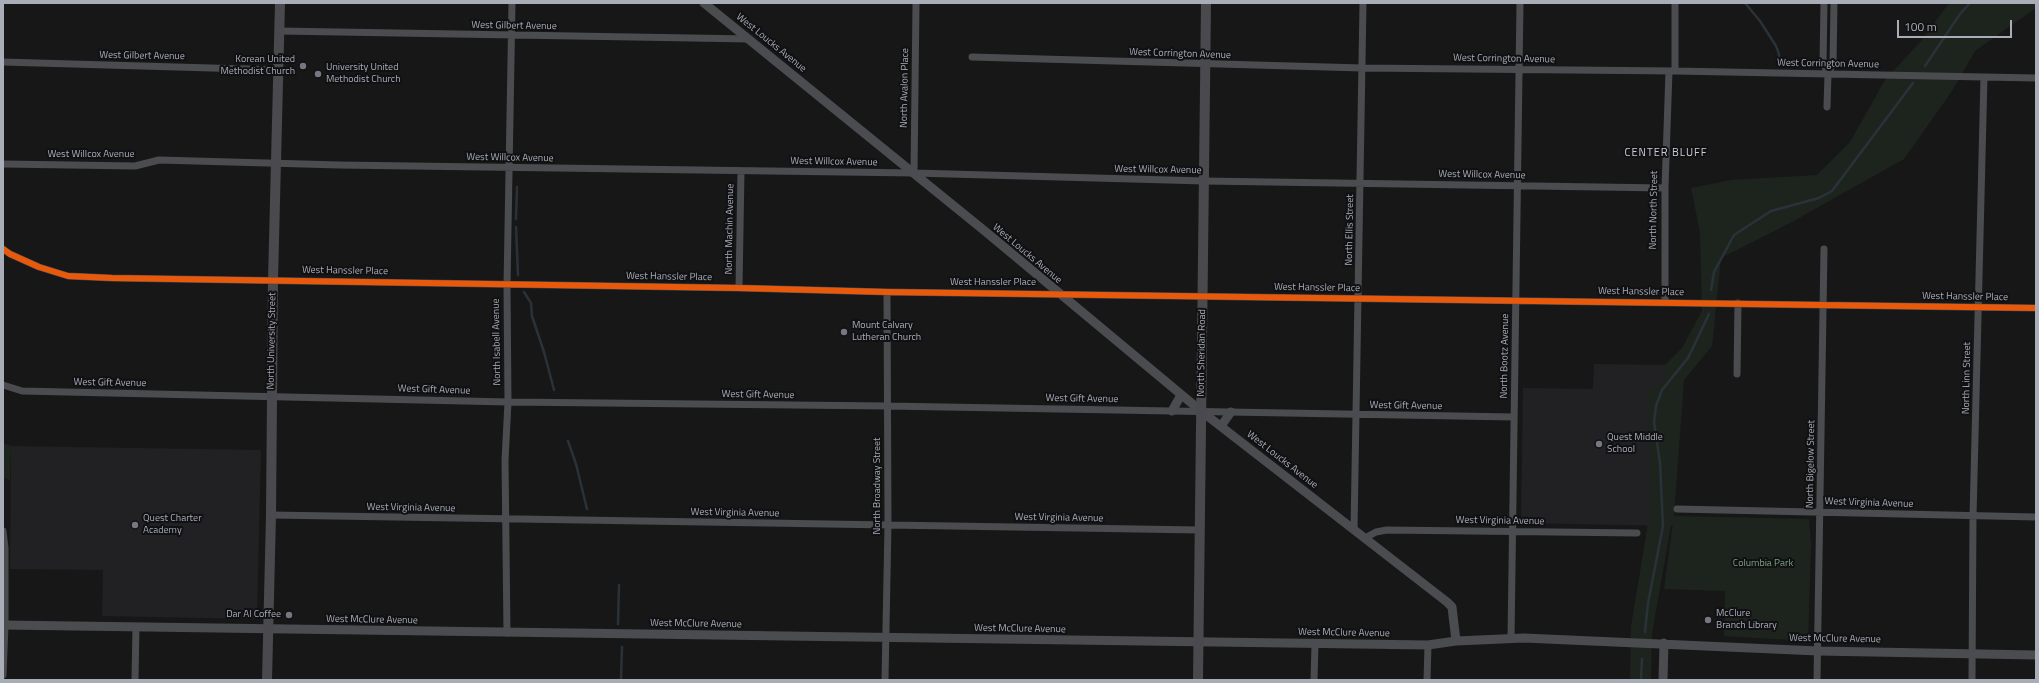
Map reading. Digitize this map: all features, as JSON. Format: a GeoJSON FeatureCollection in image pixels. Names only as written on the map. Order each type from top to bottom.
{"type":"FeatureCollection","features":[{"type":"Feature","properties":{"kind":"main road","name":"North University Street"},"geometry":{"type":"LineString","coordinates":[[267,680],[271,515],[273,280],[280,70],[280,3]]}},
{"type":"Feature","properties":{"kind":"main road","name":"North Sheridan Road"},"geometry":{"type":"LineString","coordinates":[[1198,680],[1206,3]]}},
{"type":"Feature","properties":{"kind":"street","name":"North Isabell Avenue"},"geometry":{"type":"LineString","coordinates":[[507,632],[505,460],[508,402],[507,284],[512,3]]}},
{"type":"Feature","properties":{"kind":"street","name":"West Loucks Avenue"},"geometry":{"type":"LineString","coordinates":[[704,3],[914,173],[1181,395],[1452,607],[1456,641]]}},
{"type":"Feature","properties":{"kind":"street","name":"North Avalon Place"},"geometry":{"type":"LineString","coordinates":[[914,173],[916,3]]}},
{"type":"Feature","properties":{"kind":"street","name":"North Ellis Street"},"geometry":{"type":"LineString","coordinates":[[1354,530],[1363,3]]}},
{"type":"Feature","properties":{"kind":"street","name":"North Bootz Avenue"},"geometry":{"type":"LineString","coordinates":[[1511,638],[1520,3]]}},
{"type":"Feature","properties":{"kind":"street","name":"North North Street"},"geometry":{"type":"LineString","coordinates":[[1665,302],[1665,188],[1675,3]]}},
{"type":"Feature","properties":{"kind":"street"},"geometry":{"type":"LineString","coordinates":[[1824,3],[1823,62],[1828,74],[1827,107]]}},
{"type":"Feature","properties":{"kind":"street"},"geometry":{"type":"LineString","coordinates":[[1828,74],[1833,64],[1834,3]]}},
{"type":"Feature","properties":{"kind":"street","name":"West Gilbert Avenue"},"geometry":{"type":"LineString","coordinates":[[280,31],[749,39]]}},
{"type":"Feature","properties":{"kind":"street","name":"West Corrington Avenue"},"geometry":{"type":"LineString","coordinates":[[972,57],[1206,65],[1672,71],[2036,78]]}},
{"type":"Feature","properties":{"kind":"street","name":"West Gilbert Avenue"},"geometry":{"type":"LineString","coordinates":[[3,62],[280,70]]}},
{"type":"Feature","properties":{"kind":"street","name":"North Linn Street"},"geometry":{"type":"LineString","coordinates":[[1972,680],[1974,517],[1984,77]]}},
{"type":"Feature","properties":{"kind":"street","name":"West Willcox Avenue"},"geometry":{"type":"LineString","coordinates":[[3,164],[136,166],[159,160],[509,168],[914,173],[1204,181],[1665,188]]}},
{"type":"Feature","properties":{"kind":"street","name":"North Machin Avenue"},"geometry":{"type":"LineString","coordinates":[[739,288],[741,171]]}},
{"type":"Feature","properties":{"kind":"street","name":"West Hanssler Place"},"geometry":{"type":"LineString","coordinates":[[3,249],[10,254],[39,267],[68,276],[112,278],[739,288],[887,292],[1059,293],[1358,299],[2036,308]]}},
{"type":"Feature","properties":{"kind":"street","name":"North Bigelow Street"},"geometry":{"type":"LineString","coordinates":[[1817,680],[1824,249]]}},
{"type":"Feature","properties":{"kind":"street","name":"North Broadway Street"},"geometry":{"type":"LineString","coordinates":[[885,680],[888,525],[887,292]]}},
{"type":"Feature","properties":{"kind":"street"},"geometry":{"type":"LineString","coordinates":[[1737,374],[1738,303]]}},
{"type":"Feature","properties":{"kind":"street","name":"West Gift Avenue"},"geometry":{"type":"LineString","coordinates":[[3,385],[22,391],[508,402],[887,406],[1514,417]]}},
{"type":"Feature","properties":{"kind":"street"},"geometry":{"type":"LineString","coordinates":[[1172,411],[1181,395]]}},
{"type":"Feature","properties":{"kind":"street"},"geometry":{"type":"LineString","coordinates":[[1221,426],[1231,412]]}},
{"type":"Feature","properties":{"kind":"street","name":"West Virginia Avenue"},"geometry":{"type":"LineString","coordinates":[[1677,509],[1974,517],[2036,517]]}},
{"type":"Feature","properties":{"kind":"street","name":"West Virginia Avenue"},"geometry":{"type":"LineString","coordinates":[[271,515],[1199,530]]}},
{"type":"Feature","properties":{"kind":"street","name":"West Virginia Avenue"},"geometry":{"type":"LineString","coordinates":[[1365,538],[1376,532],[1387,530],[1637,533]]}},
{"type":"Feature","properties":{"kind":"street"},"geometry":{"type":"LineString","coordinates":[[3,532],[3,675]]}},
{"type":"Feature","properties":{"kind":"street","name":"West McClure Avenue"},"geometry":{"type":"LineString","coordinates":[[4,625],[1428,645],[1456,641],[1511,638],[1664,643],[1818,651],[2036,655]]}},
{"type":"Feature","properties":{"kind":"street"},"geometry":{"type":"LineString","coordinates":[[135,680],[136,627]]}},
{"type":"Feature","properties":{"kind":"street"},"geometry":{"type":"LineString","coordinates":[[1663,680],[1664,643]]}},
{"type":"Feature","properties":{"kind":"street"},"geometry":{"type":"LineString","coordinates":[[1314,680],[1315,644]]}},
{"type":"Feature","properties":{"kind":"street"},"geometry":{"type":"LineString","coordinates":[[1427,680],[1428,645]]}},
{"type":"Feature","properties":{"kind":"shaded area","name":"Quest Middle School"},"geometry":{"type":"Polygon","coordinates":[[[1594,364],[1677,365],[1674,526],[1521,523],[1523,388],[1593,389],[1594,364]]]}},
{"type":"Feature","properties":{"kind":"shaded area","name":"Quest Charter Academy"},"geometry":{"type":"Polygon","coordinates":[[[11,446],[261,450],[257,619],[102,616],[103,570],[10,569],[11,446]]]}},
{"type":"Feature","properties":{"kind":"green space"},"geometry":{"type":"Polygon","coordinates":[[[1949,3],[2036,3],[2036,8],[1975,51],[1952,91],[1904,159],[1792,222],[1721,258],[1712,346],[1684,380],[1675,502],[1652,634],[1651,680],[1630,680],[1631,626],[1650,511],[1651,480],[1647,392],[1664,379],[1663,367],[1682,348],[1702,311],[1700,232],[1691,188],[1731,180],[1817,175],[1850,142],[1885,80],[1921,41],[1949,3]]]}},
{"type":"Feature","properties":{"kind":"green space"},"geometry":{"type":"Polygon","coordinates":[[[3,443],[11,446],[10,480],[3,478],[3,443]]]}},
{"type":"Feature","properties":{"kind":"green space","name":"Columbia Park"},"geometry":{"type":"Polygon","coordinates":[[[1674,516],[1809,519],[1811,544],[1808,641],[1724,636],[1725,591],[1664,589],[1674,516]]]}},
{"type":"Feature","properties":{"kind":"waterway"},"geometry":{"type":"LineString","coordinates":[[1745,3],[1760,21],[1776,46],[1779,54],[1779,62]]}},
{"type":"Feature","properties":{"kind":"waterway"},"geometry":{"type":"LineString","coordinates":[[1925,66],[1960,14],[1970,3]]}},
{"type":"Feature","properties":{"kind":"waterway"},"geometry":{"type":"LineString","coordinates":[[1711,290],[1714,272],[1734,235],[1771,211],[1819,198],[1832,191],[1913,83]]}},
{"type":"Feature","properties":{"kind":"waterway"},"geometry":{"type":"LineString","coordinates":[[516,219],[517,187]]}},
{"type":"Feature","properties":{"kind":"waterway"},"geometry":{"type":"LineString","coordinates":[[516,227],[518,275]]}},
{"type":"Feature","properties":{"kind":"waterway"},"geometry":{"type":"LineString","coordinates":[[524,292],[531,303],[532,316],[544,352],[554,390]]}},
{"type":"Feature","properties":{"kind":"waterway"},"geometry":{"type":"LineString","coordinates":[[1645,632],[1648,603],[1663,526],[1660,463],[1654,422],[1656,406],[1662,390],[1688,358],[1709,314]]}},
{"type":"Feature","properties":{"kind":"waterway"},"geometry":{"type":"LineString","coordinates":[[568,441],[576,464],[587,509]]}},
{"type":"Feature","properties":{"kind":"waterway"},"geometry":{"type":"LineString","coordinates":[[618,624],[619,585]]}},
{"type":"Feature","properties":{"kind":"waterway"},"geometry":{"type":"LineString","coordinates":[[621,680],[622,647]]}},
{"type":"Feature","properties":{"kind":"waterway"},"geometry":{"type":"LineString","coordinates":[[1641,680],[1642,659]]}},
{"type":"Feature","properties":{"kind":"cycle path"},"geometry":{"type":"LineString","coordinates":[[3,249],[10,254],[39,267],[68,276],[112,278],[739,288],[887,292],[2036,308]]}},
{"type":"Feature","properties":{"kind":"place","name":"Korean United Methodist Church"},"geometry":{"type":"Point","coordinates":[303,66]}},
{"type":"Feature","properties":{"kind":"place","name":"University United Methodist Church"},"geometry":{"type":"Point","coordinates":[318,74]}},
{"type":"Feature","properties":{"kind":"place","name":"Mount Calvary Lutheran Church"},"geometry":{"type":"Point","coordinates":[844,332]}},
{"type":"Feature","properties":{"kind":"place","name":"Quest Middle School"},"geometry":{"type":"Point","coordinates":[1599,444]}},
{"type":"Feature","properties":{"kind":"place","name":"Quest Charter Academy"},"geometry":{"type":"Point","coordinates":[135,525]}},
{"type":"Feature","properties":{"kind":"place","name":"Dar Al Coffee"},"geometry":{"type":"Point","coordinates":[289,615]}},
{"type":"Feature","properties":{"kind":"place","name":"McClure Branch Library"},"geometry":{"type":"Point","coordinates":[1708,620]}},
{"type":"Feature","properties":{"kind":"district","name":"CENTER BLUFF"},"geometry":{"type":"Point","coordinates":[1666,153]}}]}
